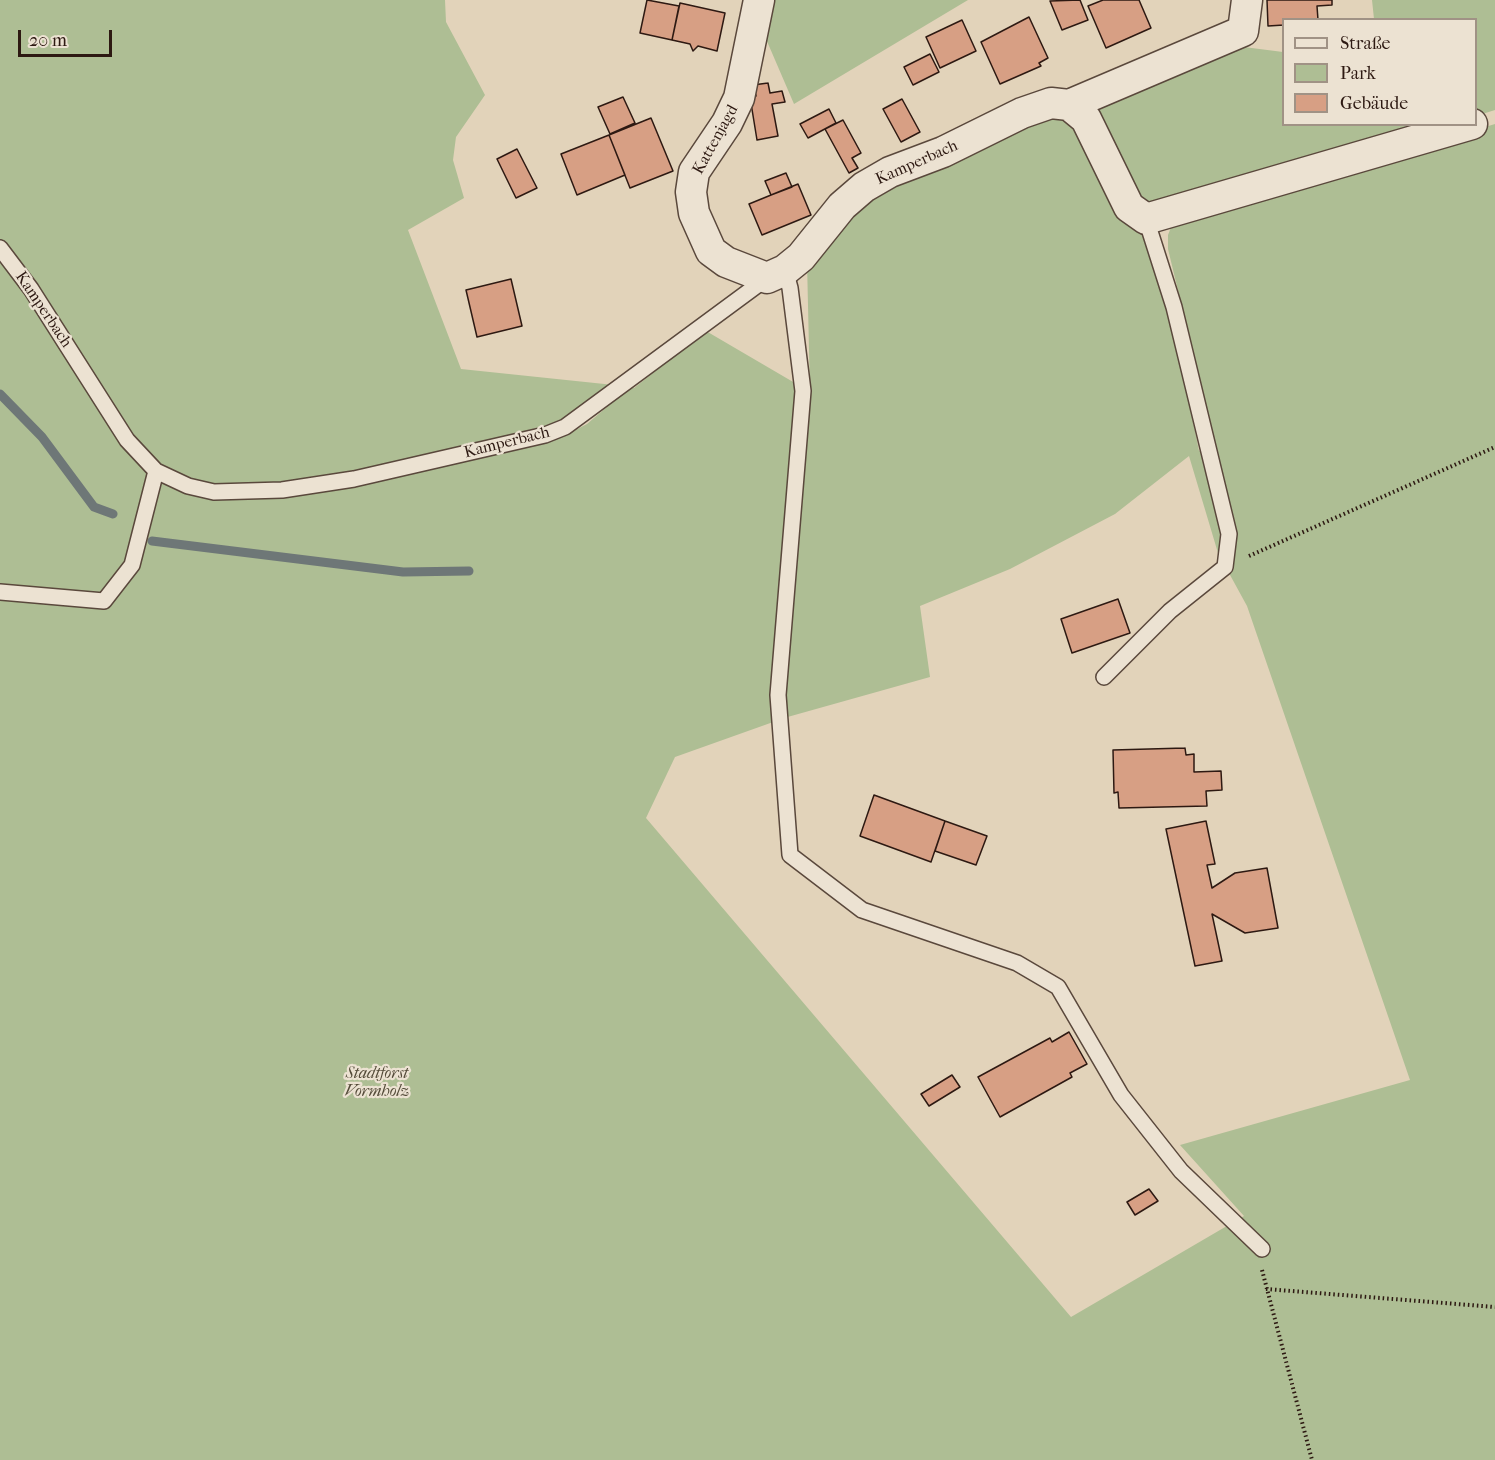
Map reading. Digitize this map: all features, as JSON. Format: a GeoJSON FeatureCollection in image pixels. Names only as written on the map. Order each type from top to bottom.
{"type":"FeatureCollection","features":[{"type":"Feature","properties":{"kind":"street","name":"Kattenjagd"},"geometry":{"type":"LineString","coordinates":[[759,0],[739,98],[727,123],[694,172],[691,192],[694,213],[711,251],[726,262],[776,274]]}},
{"type":"Feature","properties":{"kind":"street","name":"Kamperbach"},"geometry":{"type":"LineString","coordinates":[[776,274],[801,257],[842,206],[864,187],[890,172],[943,152],[1022,113],[1051,103],[1069,105],[1243,31],[1247,0]]}},
{"type":"Feature","properties":{"kind":"street"},"geometry":{"type":"LineString","coordinates":[[1069,105],[1086,119],[1129,207],[1146,219],[1467,126]]}},
{"type":"Feature","properties":{"kind":"street"},"geometry":{"type":"LineString","coordinates":[[1477,123],[1495,118]]}},
{"type":"Feature","properties":{"kind":"lane"},"geometry":{"type":"LineString","coordinates":[[1104,677],[1170,611],[1225,567],[1229,534],[1174,307],[1146,219]]}},
{"type":"Feature","properties":{"kind":"lane","name":"Kamperbach"},"geometry":{"type":"LineString","coordinates":[[0,248],[31,289],[127,440],[156,471],[188,486],[214,492],[282,490],[354,479],[545,435],[579,418],[776,274]]}},
{"type":"Feature","properties":{"kind":"lane"},"geometry":{"type":"LineString","coordinates":[[776,274],[790,288],[803,391],[778,695],[790,855],[862,910],[1017,963],[1059,987],[1121,1095],[1181,1171],[1262,1249]]}},
{"type":"Feature","properties":{"kind":"lane"},"geometry":{"type":"LineString","coordinates":[[0,592],[104,601],[132,565],[156,471]]}},
{"type":"Feature","properties":{"kind":"path"},"geometry":{"type":"LineString","coordinates":[[1225,567],[1495,447]]}},
{"type":"Feature","properties":{"kind":"path"},"geometry":{"type":"LineString","coordinates":[[1312,1460],[1266,1289],[1495,1307]]}},
{"type":"Feature","properties":{"kind":"green space","name":"Stadtforst Vormholz"},"geometry":{"type":"Polygon","coordinates":[[[0,0],[445,0],[446,22],[485,95],[456,137],[453,160],[464,198],[408,230],[461,369],[614,385],[559,422],[438,454],[438,465],[558,439],[587,424],[629,388],[634,388],[706,331],[800,386],[776,721],[675,757],[646,818],[1071,1317],[1244,1216],[1180,1145],[1410,1080],[1247,606],[1218,553],[1189,456],[1115,514],[1010,569],[920,606],[930,677],[784,718],[782,693],[797,567],[810,394],[807,261],[847,208],[1049,115],[1070,122],[1135,222],[1152,255],[1183,371],[1199,451],[1215,444],[1168,249],[1168,235],[1173,222],[1495,124],[1495,1460],[0,1460],[0,0]]]}},
{"type":"Feature","properties":{"kind":"green space"},"geometry":{"type":"Polygon","coordinates":[[[769,0],[968,0],[794,104],[763,32],[769,0]]]}},
{"type":"Feature","properties":{"kind":"green space"},"geometry":{"type":"Polygon","coordinates":[[[1372,0],[1495,0],[1495,110],[1477,116],[1477,18],[1374,18],[1372,0]]]}},
{"type":"Feature","properties":{"kind":"green space"},"geometry":{"type":"Polygon","coordinates":[[[1236,46],[1282,52],[1282,126],[1441,126],[1144,204],[1089,107],[1236,46]]]}},
{"type":"Feature","properties":{"kind":"building"},"geometry":{"type":"Polygon","coordinates":[[[647,0],[679,6],[672,40],[640,33],[647,0]]]}},
{"type":"Feature","properties":{"kind":"building"},"geometry":{"type":"Polygon","coordinates":[[[1080,0],[1088,20],[1062,30],[1050,1],[1080,0]]]}},
{"type":"Feature","properties":{"kind":"building"},"geometry":{"type":"Polygon","coordinates":[[[1103,0],[1139,0],[1151,28],[1106,48],[1088,6],[1103,0]]]}},
{"type":"Feature","properties":{"kind":"building"},"geometry":{"type":"Polygon","coordinates":[[[1267,0],[1332,0],[1332,5],[1317,6],[1318,18],[1282,18],[1282,25],[1268,26],[1267,0]]]}},
{"type":"Feature","properties":{"kind":"building"},"geometry":{"type":"Polygon","coordinates":[[[680,3],[725,13],[717,51],[698,46],[693,51],[690,44],[672,40],[680,3]]]}},
{"type":"Feature","properties":{"kind":"building"},"geometry":{"type":"Polygon","coordinates":[[[1029,17],[1048,58],[1039,63],[1041,66],[1000,84],[981,42],[1029,17]]]}},
{"type":"Feature","properties":{"kind":"building"},"geometry":{"type":"Polygon","coordinates":[[[962,20],[976,51],[940,68],[926,37],[962,20]]]}},
{"type":"Feature","properties":{"kind":"building"},"geometry":{"type":"Polygon","coordinates":[[[930,54],[939,72],[913,85],[904,67],[930,54]]]}},
{"type":"Feature","properties":{"kind":"building"},"geometry":{"type":"Polygon","coordinates":[[[768,83],[770,93],[782,91],[785,102],[772,104],[778,136],[757,140],[750,97],[756,96],[753,85],[768,83]]]}},
{"type":"Feature","properties":{"kind":"building"},"geometry":{"type":"Polygon","coordinates":[[[623,97],[635,123],[610,134],[598,107],[623,97]]]}},
{"type":"Feature","properties":{"kind":"building"},"geometry":{"type":"Polygon","coordinates":[[[902,99],[920,132],[901,142],[883,109],[902,99]]]}},
{"type":"Feature","properties":{"kind":"building"},"geometry":{"type":"Polygon","coordinates":[[[829,109],[836,123],[808,138],[800,124],[829,109]]]}},
{"type":"Feature","properties":{"kind":"building"},"geometry":{"type":"Polygon","coordinates":[[[651,118],[673,171],[630,188],[609,135],[651,118]]]}},
{"type":"Feature","properties":{"kind":"building"},"geometry":{"type":"Polygon","coordinates":[[[843,120],[861,153],[852,158],[858,168],[849,173],[825,129],[843,120]]]}},
{"type":"Feature","properties":{"kind":"building"},"geometry":{"type":"Polygon","coordinates":[[[609,135],[625,175],[577,195],[561,154],[609,135]]]}},
{"type":"Feature","properties":{"kind":"building"},"geometry":{"type":"Polygon","coordinates":[[[517,149],[537,188],[516,198],[497,159],[517,149]]]}},
{"type":"Feature","properties":{"kind":"building"},"geometry":{"type":"Polygon","coordinates":[[[786,173],[792,187],[771,195],[765,181],[786,173]]]}},
{"type":"Feature","properties":{"kind":"building"},"geometry":{"type":"Polygon","coordinates":[[[798,184],[811,215],[762,235],[749,204],[798,184]]]}},
{"type":"Feature","properties":{"kind":"building"},"geometry":{"type":"Polygon","coordinates":[[[511,279],[522,326],[477,337],[466,290],[511,279]]]}},
{"type":"Feature","properties":{"kind":"building"},"geometry":{"type":"Polygon","coordinates":[[[1118,599],[1130,633],[1072,653],[1061,619],[1118,599]]]}},
{"type":"Feature","properties":{"kind":"building"},"geometry":{"type":"Polygon","coordinates":[[[1185,748],[1186,755],[1194,754],[1194,772],[1221,771],[1222,790],[1206,791],[1207,806],[1119,808],[1118,792],[1114,793],[1113,750],[1185,748]]]}},
{"type":"Feature","properties":{"kind":"building"},"geometry":{"type":"Polygon","coordinates":[[[874,795],[945,821],[931,862],[860,836],[874,795]]]}},
{"type":"Feature","properties":{"kind":"building"},"geometry":{"type":"Polygon","coordinates":[[[945,821],[987,836],[976,865],[935,851],[945,821]]]}},
{"type":"Feature","properties":{"kind":"building"},"geometry":{"type":"Polygon","coordinates":[[[1206,821],[1215,864],[1207,865],[1212,888],[1235,873],[1267,868],[1278,928],[1245,933],[1212,914],[1222,961],[1195,966],[1166,829],[1206,821]]]}},
{"type":"Feature","properties":{"kind":"building"},"geometry":{"type":"Polygon","coordinates":[[[1069,1032],[1087,1064],[1070,1073],[1072,1077],[1000,1117],[978,1077],[1050,1038],[1052,1042],[1069,1032]]]}},
{"type":"Feature","properties":{"kind":"building"},"geometry":{"type":"Polygon","coordinates":[[[952,1075],[960,1087],[929,1106],[921,1094],[952,1075]]]}},
{"type":"Feature","properties":{"kind":"building"},"geometry":{"type":"Polygon","coordinates":[[[1149,1189],[1158,1201],[1135,1215],[1127,1202],[1149,1189]]]}},
{"type":"Feature","properties":{"kind":"waterway"},"geometry":{"type":"LineString","coordinates":[[0,394],[42,437],[94,507],[113,514]]}},
{"type":"Feature","properties":{"kind":"waterway"},"geometry":{"type":"LineString","coordinates":[[152,541],[403,572],[469,571]]}}]}
